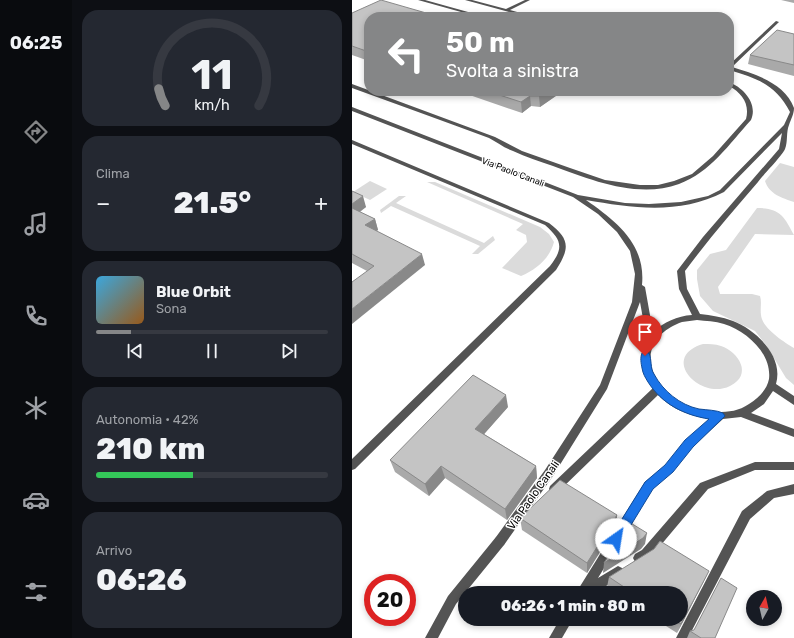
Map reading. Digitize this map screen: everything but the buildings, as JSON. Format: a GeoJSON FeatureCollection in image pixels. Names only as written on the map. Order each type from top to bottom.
{"type":"FeatureCollection","features":[{"type":"Feature","properties":{"kind":"street"},"geometry":{"type":"LineString","coordinates":[[420,0],[465,12]]}},
{"type":"Feature","properties":{"kind":"street"},"geometry":{"type":"LineString","coordinates":[[467,0],[514,12]]}},
{"type":"Feature","properties":{"kind":"street"},"geometry":{"type":"LineString","coordinates":[[507,10],[528,0]]}},
{"type":"Feature","properties":{"kind":"street"},"geometry":{"type":"LineString","coordinates":[[734,63],[777,22]]}},
{"type":"Feature","properties":{"kind":"street"},"geometry":{"type":"LineString","coordinates":[[696,317],[684,289],[681,271],[705,240],[782,149],[786,126],[793,112],[783,94],[775,86],[765,80],[734,70]]}},
{"type":"Feature","properties":{"kind":"street"},"geometry":{"type":"LineString","coordinates":[[352,86],[364,90]]}},
{"type":"Feature","properties":{"kind":"street"},"geometry":{"type":"LineString","coordinates":[[379,96],[492,138],[506,147],[595,179],[619,186],[642,188],[672,184],[703,170],[748,119],[751,113],[750,104],[745,96],[734,88]]}},
{"type":"Feature","properties":{"kind":"street","name":"Via Paolo Canali"},"geometry":{"type":"LineString","coordinates":[[352,110],[575,196],[600,213],[619,230],[634,251],[650,340]]}},
{"type":"Feature","properties":{"kind":"street"},"geometry":{"type":"LineString","coordinates":[[575,196],[625,205],[649,206],[681,204],[710,197],[722,191],[786,126]]}},
{"type":"Feature","properties":{"kind":"street"},"geometry":{"type":"LineString","coordinates":[[352,142],[547,224],[559,233],[564,244],[561,257],[553,268],[352,466]]}},
{"type":"Feature","properties":{"kind":"street","name":"Via Paolo Canali"},"geometry":{"type":"LineString","coordinates":[[431,638],[452,600],[500,541],[549,473],[604,386],[636,302],[639,274]]}},
{"type":"Feature","properties":{"kind":"street"},"geometry":{"type":"LineString","coordinates":[[696,317],[716,318],[734,324],[750,334],[764,346],[772,362],[774,377],[769,392],[758,405],[741,413],[720,416],[696,413],[674,404],[658,389],[648,373],[645,356],[650,340],[661,328],[677,320],[696,317]]}},
{"type":"Feature","properties":{"kind":"street"},"geometry":{"type":"LineString","coordinates":[[771,385],[794,401]]}},
{"type":"Feature","properties":{"kind":"street","name":"Via Paolo Canali"},"geometry":{"type":"LineString","coordinates":[[500,541],[658,389]]}},
{"type":"Feature","properties":{"kind":"street"},"geometry":{"type":"LineString","coordinates":[[741,413],[794,433]]}},
{"type":"Feature","properties":{"kind":"street"},"geometry":{"type":"LineString","coordinates":[[588,586],[649,486],[669,468],[689,444],[720,416]]}},
{"type":"Feature","properties":{"kind":"street"},"geometry":{"type":"LineString","coordinates":[[595,586],[646,554],[704,486],[755,466],[794,466]]}},
{"type":"Feature","properties":{"kind":"street"},"geometry":{"type":"LineString","coordinates":[[682,638],[746,515],[771,494],[794,488]]}},
{"type":"Feature","properties":{"kind":"street"},"geometry":{"type":"LineString","coordinates":[[555,638],[563,626]]}},
{"type":"Feature","properties":{"kind":"shaded area"},"geometry":{"type":"Polygon","coordinates":[[[780,163],[794,167],[794,202],[773,192],[765,181],[780,163]]]}},
{"type":"Feature","properties":{"kind":"shaded area"},"geometry":{"type":"Polygon","coordinates":[[[370,181],[387,189],[370,200],[353,192],[370,181]]]}},
{"type":"Feature","properties":{"kind":"shaded area"},"geometry":{"type":"Polygon","coordinates":[[[427,182],[435,182],[540,227],[549,234],[554,242],[552,248],[542,263],[521,276],[502,268],[527,242],[526,235],[516,230],[523,224],[427,182]]]}},
{"type":"Feature","properties":{"kind":"shaded area"},"geometry":{"type":"Polygon","coordinates":[[[399,196],[406,196],[396,203],[484,243],[493,236],[495,240],[478,254],[472,254],[480,246],[391,206],[381,213],[380,210],[399,196]]]}},
{"type":"Feature","properties":{"kind":"shaded area"},"geometry":{"type":"Polygon","coordinates":[[[757,208],[765,208],[780,214],[794,235],[755,234],[718,287],[720,294],[752,294],[760,296],[761,315],[765,325],[774,334],[794,348],[794,385],[786,378],[766,345],[755,331],[713,311],[700,296],[697,270],[710,254],[726,250],[757,208]]]}},
{"type":"Feature","properties":{"kind":"shaded area"},"geometry":{"type":"Polygon","coordinates":[[[703,344],[714,344],[721,346],[733,353],[738,358],[742,370],[741,376],[737,381],[730,386],[718,389],[707,388],[697,383],[689,376],[684,367],[684,358],[690,350],[703,344]]]}},
{"type":"Feature","properties":{"kind":"route"},"geometry":{"type":"LineString","coordinates":[[616,539],[649,486],[669,468],[689,444],[720,416],[696,413],[674,404],[658,389],[648,373],[645,356]]}}]}
